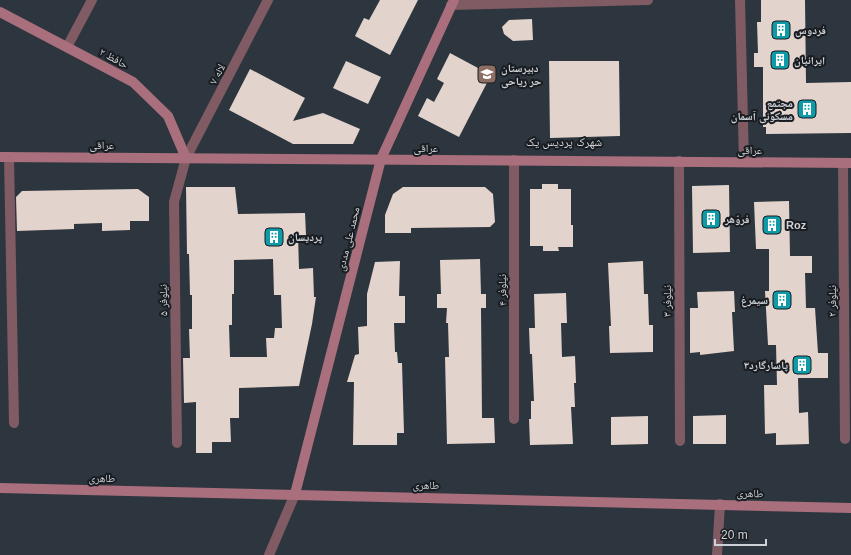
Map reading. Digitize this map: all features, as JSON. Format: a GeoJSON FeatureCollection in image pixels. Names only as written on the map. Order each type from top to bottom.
{"type":"FeatureCollection","features":[{"type":"Feature","properties":{"kind":"street"},"geometry":{"type":"LineString","coordinates":[[67,47],[92,0]]}},
{"type":"Feature","properties":{"kind":"street","name":"لاله ۷"},"geometry":{"type":"LineString","coordinates":[[186,158],[268,0]]}},
{"type":"Feature","properties":{"kind":"street"},"geometry":{"type":"LineString","coordinates":[[453,3],[648,0]]}},
{"type":"Feature","properties":{"kind":"street"},"geometry":{"type":"LineString","coordinates":[[740,0],[744,162]]}},
{"type":"Feature","properties":{"kind":"street","name":"محمد علی مددی"},"geometry":{"type":"LineString","coordinates":[[295,494],[381,159],[453,3]]}},
{"type":"Feature","properties":{"kind":"street","name":"حافظ ۲"},"geometry":{"type":"LineString","coordinates":[[0,12],[133,82],[168,116],[186,158]]}},
{"type":"Feature","properties":{"kind":"street"},"geometry":{"type":"LineString","coordinates":[[4,157],[14,423]]}},
{"type":"Feature","properties":{"kind":"street","name":"عراقی"},"geometry":{"type":"LineString","coordinates":[[4,157],[847,163]]}},
{"type":"Feature","properties":{"kind":"street","name":"نیلوفر ۵"},"geometry":{"type":"LineString","coordinates":[[177,443],[174,202],[186,158]]}},
{"type":"Feature","properties":{"kind":"street","name":"نیلوفر ۴"},"geometry":{"type":"LineString","coordinates":[[514,160],[514,420]]}},
{"type":"Feature","properties":{"kind":"street","name":"نیلوفر ۳"},"geometry":{"type":"LineString","coordinates":[[679,162],[680,441]]}},
{"type":"Feature","properties":{"kind":"street","name":"نیلوفر ۲"},"geometry":{"type":"LineString","coordinates":[[845,439],[847,163]]}},
{"type":"Feature","properties":{"kind":"street","name":"طاهری"},"geometry":{"type":"LineString","coordinates":[[0,488],[851,508]]}},
{"type":"Feature","properties":{"kind":"street"},"geometry":{"type":"LineString","coordinates":[[269,555],[295,494]]}},
{"type":"Feature","properties":{"kind":"street"},"geometry":{"type":"LineString","coordinates":[[717,555],[720,504]]}},
{"type":"Feature","properties":{"kind":"building"},"geometry":{"type":"Polygon","coordinates":[[[380,0],[418,0],[390,55],[355,36],[364,18],[369,20],[380,0]]]}},
{"type":"Feature","properties":{"kind":"building"},"geometry":{"type":"Polygon","coordinates":[[[761,0],[805,0],[806,83],[851,82],[851,133],[766,134],[766,127],[763,127],[763,67],[754,67],[754,53],[758,53],[757,22],[761,22],[761,0]]]}},
{"type":"Feature","properties":{"kind":"building"},"geometry":{"type":"Polygon","coordinates":[[[532,19],[533,40],[513,41],[504,34],[502,27],[509,20],[532,19]]]}},
{"type":"Feature","properties":{"kind":"building"},"geometry":{"type":"Polygon","coordinates":[[[450,53],[491,75],[459,137],[418,116],[427,98],[434,102],[444,83],[437,79],[450,53]]]}},
{"type":"Feature","properties":{"kind":"building"},"geometry":{"type":"Polygon","coordinates":[[[346,61],[381,77],[368,104],[333,88],[346,61]]]}},
{"type":"Feature","properties":{"kind":"building"},"geometry":{"type":"Polygon","coordinates":[[[549,61],[619,61],[620,136],[550,138],[549,61]]]}},
{"type":"Feature","properties":{"kind":"building"},"geometry":{"type":"Polygon","coordinates":[[[250,69],[305,98],[293,121],[323,113],[360,129],[353,144],[293,144],[229,110],[250,69]]]}},
{"type":"Feature","properties":{"kind":"building"},"geometry":{"type":"Polygon","coordinates":[[[542,184],[558,184],[558,189],[571,189],[571,225],[573,225],[573,247],[558,247],[559,251],[543,251],[543,246],[530,246],[530,189],[542,189],[542,184]]]}},
{"type":"Feature","properties":{"kind":"building","name":"فروّهر"},"geometry":{"type":"Polygon","coordinates":[[[729,185],[730,252],[693,253],[692,186],[729,185]]]}},
{"type":"Feature","properties":{"kind":"building"},"geometry":{"type":"Polygon","coordinates":[[[186,187],[235,187],[238,214],[305,213],[306,235],[298,235],[299,269],[313,268],[314,297],[316,297],[299,386],[239,388],[239,418],[230,418],[231,442],[212,442],[212,453],[196,453],[196,402],[184,403],[183,358],[190,358],[189,329],[192,329],[192,295],[190,295],[189,254],[187,254],[186,187]],[[273,259],[234,260],[232,325],[229,325],[230,357],[267,357],[266,338],[274,338],[275,328],[282,328],[281,295],[274,295],[273,259]]]}},
{"type":"Feature","properties":{"kind":"building"},"geometry":{"type":"Polygon","coordinates":[[[403,187],[485,187],[493,194],[495,222],[490,227],[411,228],[411,233],[385,233],[385,215],[393,194],[403,187]]]}},
{"type":"Feature","properties":{"kind":"building"},"geometry":{"type":"Polygon","coordinates":[[[138,189],[149,197],[149,221],[130,221],[130,230],[102,231],[102,223],[74,224],[74,229],[17,231],[16,197],[22,191],[138,189]]]}},
{"type":"Feature","properties":{"kind":"building"},"geometry":{"type":"Polygon","coordinates":[[[789,201],[790,256],[812,256],[812,273],[805,273],[806,308],[815,308],[818,353],[828,353],[828,378],[798,378],[799,413],[808,412],[809,444],[776,445],[776,433],[765,434],[764,385],[777,385],[776,345],[768,345],[765,291],[769,291],[769,249],[756,249],[754,202],[789,201]]]}},
{"type":"Feature","properties":{"kind":"building"},"geometry":{"type":"Polygon","coordinates":[[[480,259],[481,294],[486,294],[486,308],[481,308],[482,418],[494,418],[495,443],[447,444],[445,357],[449,357],[448,323],[446,323],[447,308],[437,308],[437,294],[441,294],[440,260],[480,259]]]}},
{"type":"Feature","properties":{"kind":"building"},"geometry":{"type":"Polygon","coordinates":[[[400,261],[399,296],[405,296],[405,323],[394,323],[395,352],[397,352],[398,363],[402,363],[404,433],[397,433],[397,445],[353,445],[354,382],[347,382],[355,355],[359,354],[358,327],[367,326],[367,294],[375,262],[400,261]]]}},
{"type":"Feature","properties":{"kind":"building"},"geometry":{"type":"Polygon","coordinates":[[[643,261],[644,294],[648,294],[649,325],[653,325],[653,352],[610,353],[609,326],[611,326],[608,263],[643,261]]]}},
{"type":"Feature","properties":{"kind":"building"},"geometry":{"type":"Polygon","coordinates":[[[734,291],[735,312],[732,312],[734,351],[700,355],[700,352],[690,353],[690,308],[698,308],[697,292],[734,291]]]}},
{"type":"Feature","properties":{"kind":"building"},"geometry":{"type":"Polygon","coordinates":[[[566,293],[567,323],[561,323],[562,357],[575,356],[575,407],[571,407],[573,444],[530,445],[529,419],[531,419],[531,401],[534,401],[532,354],[530,354],[529,328],[535,328],[534,294],[566,293]]]}},
{"type":"Feature","properties":{"kind":"building"},"geometry":{"type":"Polygon","coordinates":[[[726,415],[726,444],[693,444],[693,416],[726,415]]]}},
{"type":"Feature","properties":{"kind":"building"},"geometry":{"type":"Polygon","coordinates":[[[648,416],[648,444],[611,445],[611,417],[648,416]]]}},
{"type":"Feature","properties":{"kind":"place","name":"فردوس"},"geometry":{"type":"Point","coordinates":[781,30]}},
{"type":"Feature","properties":{"kind":"place","name":"ایرانیان"},"geometry":{"type":"Point","coordinates":[780,60]}},
{"type":"Feature","properties":{"kind":"place","name":"دبیرستان حر ریاحی"},"geometry":{"type":"Point","coordinates":[487,74]}},
{"type":"Feature","properties":{"kind":"place","name":"مجتمع مسکونی آسمان"},"geometry":{"type":"Point","coordinates":[807,109]}},
{"type":"Feature","properties":{"kind":"place","name":"فروّهر"},"geometry":{"type":"Point","coordinates":[711,219]}},
{"type":"Feature","properties":{"kind":"place","name":"Roz"},"geometry":{"type":"Point","coordinates":[772,225]}},
{"type":"Feature","properties":{"kind":"place","name":"پردیسان"},"geometry":{"type":"Point","coordinates":[274,237]}},
{"type":"Feature","properties":{"kind":"place","name":"سیمرغ"},"geometry":{"type":"Point","coordinates":[782,300]}},
{"type":"Feature","properties":{"kind":"place","name":"پاسارگارد۳"},"geometry":{"type":"Point","coordinates":[802,365]}},
{"type":"Feature","properties":{"kind":"district","name":"شهرک پردیس یک"},"geometry":{"type":"Point","coordinates":[564,142]}}]}
